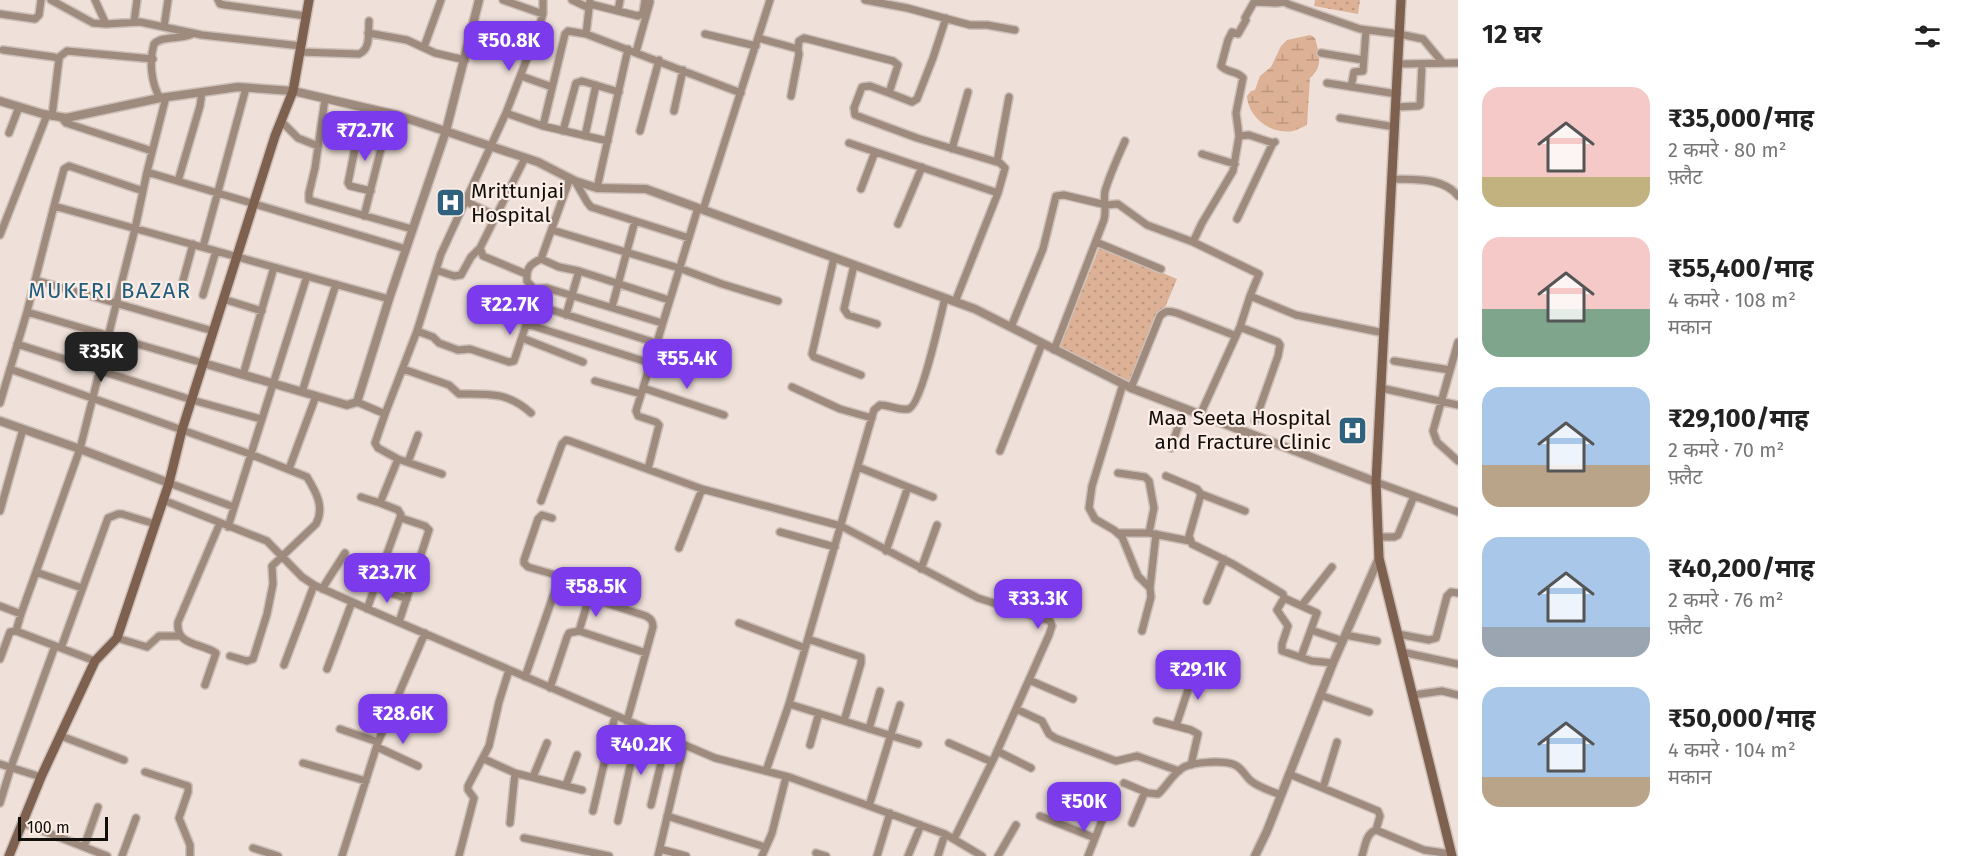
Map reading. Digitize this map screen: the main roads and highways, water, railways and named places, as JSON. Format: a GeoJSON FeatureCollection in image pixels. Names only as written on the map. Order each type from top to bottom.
{"type":"FeatureCollection","features":[{"type":"Feature","properties":{"kind":"main road"},"geometry":{"type":"LineString","coordinates":[[11,855],[41,777],[95,661],[117,638],[169,483],[182,430],[213,331],[281,120],[293,91],[309,0]]}},
{"type":"Feature","properties":{"kind":"main road"},"geometry":{"type":"LineString","coordinates":[[1401,0],[1376,482],[1379,558],[1451,855]]}},
{"type":"Feature","properties":{"kind":"place","name":"Mrittunjai Hospital"},"geometry":{"type":"Point","coordinates":[450,203]}},
{"type":"Feature","properties":{"kind":"place","name":"Maa Seeta Hospital and Fracture Clinic"},"geometry":{"type":"Point","coordinates":[1352,430]}},
{"type":"Feature","properties":{"kind":"district","name":"MUKERI BAZAR"},"geometry":{"type":"Point","coordinates":[110,290]}}]}
